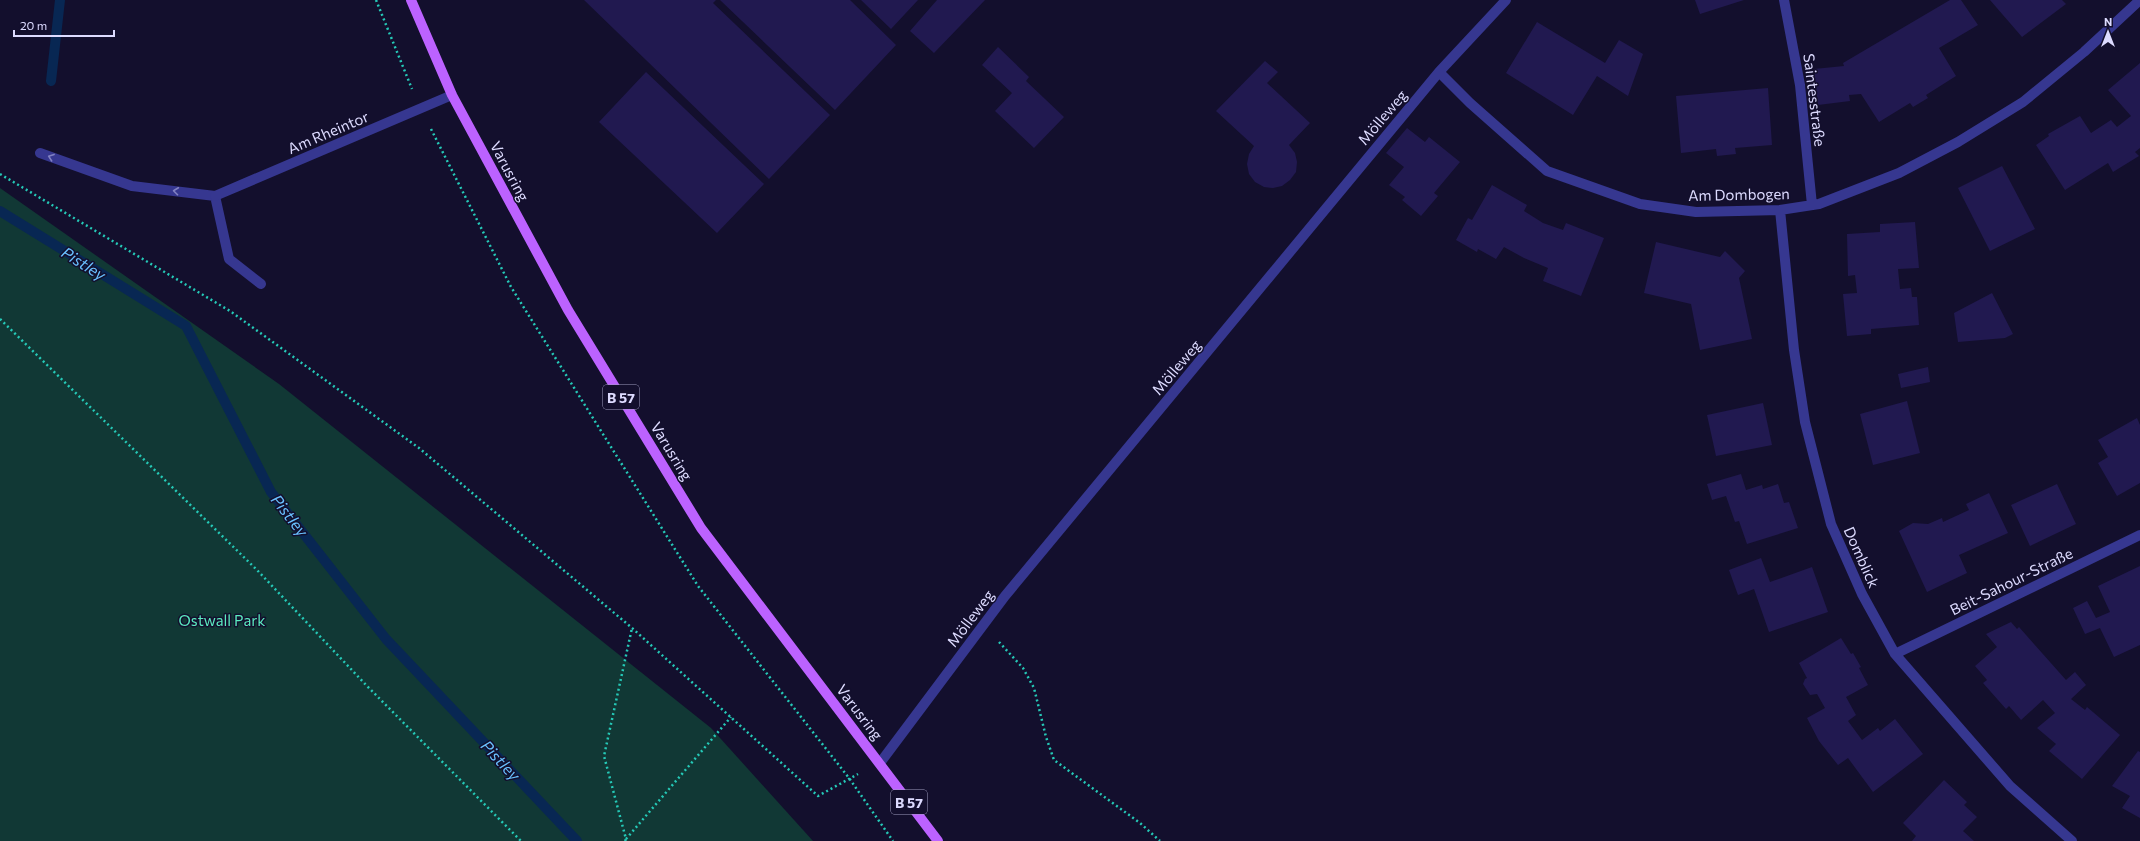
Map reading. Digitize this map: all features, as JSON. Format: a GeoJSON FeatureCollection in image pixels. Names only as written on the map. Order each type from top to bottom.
{"type":"FeatureCollection","features":[{"type":"Feature","properties":{"kind":"main road","name":"Varusring"},"geometry":{"type":"LineString","coordinates":[[411,0],[452,95],[568,310],[701,528],[938,841]]}},
{"type":"Feature","properties":{"kind":"street","name":"Mölleweg"},"geometry":{"type":"LineString","coordinates":[[880,763],[1005,596],[1440,72],[1506,0]]}},
{"type":"Feature","properties":{"kind":"street","name":"Saintesstraße"},"geometry":{"type":"LineString","coordinates":[[1784,0],[1800,84],[1812,205]]}},
{"type":"Feature","properties":{"kind":"street","name":"Am Dombogen"},"geometry":{"type":"LineString","coordinates":[[1440,72],[1470,103],[1547,170],[1640,204],[1696,212],[1780,210],[1819,204],[1899,173],[1958,142],[2023,102],[2084,52],[2140,0]]}},
{"type":"Feature","properties":{"kind":"street","name":"Am Rheintor"},"geometry":{"type":"LineString","coordinates":[[215,196],[452,95]]}},
{"type":"Feature","properties":{"kind":"street"},"geometry":{"type":"LineString","coordinates":[[40,153],[132,186],[215,196],[229,259],[261,284]]}},
{"type":"Feature","properties":{"kind":"street","name":"Domblick"},"geometry":{"type":"LineString","coordinates":[[1780,210],[1794,343],[1806,422],[1831,524],[1862,594],[1896,654],[2010,786],[2072,841]]}},
{"type":"Feature","properties":{"kind":"street","name":"Beit-Sahour-Straße"},"geometry":{"type":"LineString","coordinates":[[1896,654],[2140,535]]}},
{"type":"Feature","properties":{"kind":"path"},"geometry":{"type":"LineString","coordinates":[[376,0],[420,109],[511,287],[698,586],[849,778],[893,841]]}},
{"type":"Feature","properties":{"kind":"path"},"geometry":{"type":"LineString","coordinates":[[0,174],[230,311],[419,448],[632,628],[818,796],[849,778]]}},
{"type":"Feature","properties":{"kind":"path"},"geometry":{"type":"LineString","coordinates":[[0,319],[257,570],[367,686],[520,841]]}},
{"type":"Feature","properties":{"kind":"path"},"geometry":{"type":"LineString","coordinates":[[982,627],[1009,652],[1023,668],[1034,688],[1046,737],[1054,760],[1140,823],[1160,841]]}},
{"type":"Feature","properties":{"kind":"path"},"geometry":{"type":"LineString","coordinates":[[626,840],[604,756],[632,628]]}},
{"type":"Feature","properties":{"kind":"path"},"geometry":{"type":"LineString","coordinates":[[626,840],[731,718]]}},
{"type":"Feature","properties":{"kind":"green space","name":"Ostwall Park"},"geometry":{"type":"Polygon","coordinates":[[[0,188],[279,384],[711,728],[813,841],[0,841],[0,188]]]}},
{"type":"Feature","properties":{"kind":"building"},"geometry":{"type":"Polygon","coordinates":[[[584,0],[716,0],[713,3],[830,115],[769,179],[584,0]]]}},
{"type":"Feature","properties":{"kind":"building"},"geometry":{"type":"Polygon","coordinates":[[[720,0],[850,0],[896,45],[835,110],[720,0]]]}},
{"type":"Feature","properties":{"kind":"building"},"geometry":{"type":"Polygon","coordinates":[[[861,0],[918,0],[891,29],[861,0]]]}},
{"type":"Feature","properties":{"kind":"building"},"geometry":{"type":"Polygon","coordinates":[[[937,0],[985,0],[934,53],[910,31],[937,0]]]}},
{"type":"Feature","properties":{"kind":"building"},"geometry":{"type":"Polygon","coordinates":[[[1695,0],[1744,0],[1700,14],[1695,0]]]}},
{"type":"Feature","properties":{"kind":"building"},"geometry":{"type":"Polygon","coordinates":[[[1950,0],[1961,0],[1978,25],[1939,48],[1956,76],[1926,95],[1928,98],[1913,107],[1910,103],[1879,122],[1861,94],[1849,95],[1850,101],[1818,105],[1814,69],[1844,66],[1843,63],[1950,0]]]}},
{"type":"Feature","properties":{"kind":"building"},"geometry":{"type":"Polygon","coordinates":[[[1990,0],[2062,0],[2066,4],[2022,37],[1990,0]]]}},
{"type":"Feature","properties":{"kind":"building"},"geometry":{"type":"Polygon","coordinates":[[[1537,22],[1605,63],[1619,40],[1643,54],[1628,96],[1597,76],[1573,115],[1506,73],[1537,22]]]}},
{"type":"Feature","properties":{"kind":"building"},"geometry":{"type":"Polygon","coordinates":[[[998,47],[1029,77],[1026,81],[1064,117],[1034,148],[995,111],[1012,93],[982,65],[998,47]]]}},
{"type":"Feature","properties":{"kind":"building"},"geometry":{"type":"Polygon","coordinates":[[[1265,61],[1278,72],[1267,83],[1310,123],[1289,145],[1295,153],[1297,162],[1296,172],[1290,180],[1282,186],[1273,188],[1264,187],[1255,182],[1249,174],[1247,164],[1249,154],[1254,146],[1216,111],[1265,61]]]}},
{"type":"Feature","properties":{"kind":"building"},"geometry":{"type":"Polygon","coordinates":[[[2140,63],[2140,148],[2135,152],[2139,156],[2113,172],[2108,163],[2065,190],[2036,145],[2049,136],[2048,134],[2080,116],[2091,133],[2111,120],[2117,127],[2131,116],[2108,90],[2140,63]]]}},
{"type":"Feature","properties":{"kind":"building"},"geometry":{"type":"Polygon","coordinates":[[[646,72],[764,184],[717,233],[599,122],[646,72]]]}},
{"type":"Feature","properties":{"kind":"building"},"geometry":{"type":"Polygon","coordinates":[[[1768,88],[1772,145],[1735,148],[1736,154],[1717,156],[1716,149],[1681,153],[1676,96],[1768,88]]]}},
{"type":"Feature","properties":{"kind":"building"},"geometry":{"type":"Polygon","coordinates":[[[1407,128],[1425,142],[1429,137],[1460,162],[1434,193],[1438,196],[1421,216],[1402,200],[1405,197],[1389,185],[1404,167],[1386,153],[1407,128]]]}},
{"type":"Feature","properties":{"kind":"building"},"geometry":{"type":"Polygon","coordinates":[[[2002,166],[2035,229],[1990,251],[1958,188],[2002,166]]]}},
{"type":"Feature","properties":{"kind":"building"},"geometry":{"type":"Polygon","coordinates":[[[1492,185],[1527,205],[1524,211],[1543,223],[1563,230],[1566,223],[1604,238],[1581,296],[1543,281],[1548,268],[1524,258],[1504,247],[1496,259],[1478,249],[1477,252],[1456,240],[1468,218],[1472,220],[1492,185]]]}},
{"type":"Feature","properties":{"kind":"building"},"geometry":{"type":"Polygon","coordinates":[[[1915,222],[1919,268],[1898,269],[1900,289],[1911,288],[1912,297],[1917,297],[1919,325],[1871,329],[1871,334],[1847,336],[1843,294],[1857,293],[1855,275],[1848,276],[1847,234],[1880,232],[1880,224],[1915,222]]]}},
{"type":"Feature","properties":{"kind":"building"},"geometry":{"type":"Polygon","coordinates":[[[1656,242],[1720,257],[1725,251],[1745,271],[1739,278],[1752,339],[1700,350],[1691,304],[1644,293],[1656,242]]]}},
{"type":"Feature","properties":{"kind":"building"},"geometry":{"type":"Polygon","coordinates":[[[1992,293],[2013,334],[2005,338],[1958,342],[1954,313],[1992,293]]]}},
{"type":"Feature","properties":{"kind":"building"},"geometry":{"type":"Polygon","coordinates":[[[1928,367],[1930,382],[1901,388],[1898,374],[1928,367]]]}},
{"type":"Feature","properties":{"kind":"building"},"geometry":{"type":"Polygon","coordinates":[[[1907,401],[1920,453],[1873,465],[1860,414],[1907,401]]]}},
{"type":"Feature","properties":{"kind":"building"},"geometry":{"type":"Polygon","coordinates":[[[1763,403],[1772,445],[1716,456],[1707,415],[1763,403]]]}},
{"type":"Feature","properties":{"kind":"building"},"geometry":{"type":"Polygon","coordinates":[[[2137,418],[2140,425],[2140,483],[2117,496],[2098,463],[2108,457],[2098,440],[2137,418]]]}},
{"type":"Feature","properties":{"kind":"building"},"geometry":{"type":"Polygon","coordinates":[[[1741,474],[1746,490],[1762,485],[1763,489],[1778,484],[1784,503],[1789,502],[1798,528],[1747,544],[1739,521],[1735,522],[1726,496],[1712,500],[1707,484],[1741,474]]]}},
{"type":"Feature","properties":{"kind":"building"},"geometry":{"type":"Polygon","coordinates":[[[2057,484],[2076,524],[2030,546],[2011,505],[2057,484]]]}},
{"type":"Feature","properties":{"kind":"building"},"geometry":{"type":"Polygon","coordinates":[[[1989,493],[2008,533],[1959,555],[1967,573],[1927,592],[1899,531],[1913,523],[1928,524],[1942,518],[1943,522],[1969,510],[1966,504],[1989,493]]]}},
{"type":"Feature","properties":{"kind":"building"},"geometry":{"type":"Polygon","coordinates":[[[1761,558],[1770,582],[1812,567],[1828,612],[1769,632],[1754,589],[1738,595],[1729,570],[1761,558]]]}},
{"type":"Feature","properties":{"kind":"building"},"geometry":{"type":"Polygon","coordinates":[[[2140,566],[2140,645],[2114,657],[2100,628],[2085,634],[2073,608],[2087,601],[2096,618],[2110,612],[2098,586],[2140,566]]]}},
{"type":"Feature","properties":{"kind":"building"},"geometry":{"type":"Polygon","coordinates":[[[2011,622],[2017,629],[2019,627],[2066,680],[2075,672],[2086,685],[2071,699],[2085,710],[2087,707],[2120,735],[2082,779],[2049,751],[2056,744],[2037,728],[2055,713],[2043,700],[2021,720],[2009,706],[2006,709],[1983,683],[1987,680],[1975,666],[1997,647],[1986,634],[2011,622]]]}},
{"type":"Feature","properties":{"kind":"building"},"geometry":{"type":"Polygon","coordinates":[[[1841,638],[1851,654],[1853,653],[1861,667],[1859,668],[1868,685],[1846,697],[1856,715],[1848,721],[1862,740],[1878,728],[1880,731],[1895,719],[1923,754],[1873,792],[1848,758],[1838,765],[1819,741],[1807,718],[1825,708],[1817,694],[1810,695],[1803,684],[1807,678],[1799,663],[1841,638]]]}},
{"type":"Feature","properties":{"kind":"building"},"geometry":{"type":"Polygon","coordinates":[[[2138,751],[2140,752],[2140,818],[2122,808],[2130,796],[2112,786],[2138,751]]]}},
{"type":"Feature","properties":{"kind":"building"},"geometry":{"type":"Polygon","coordinates":[[[1944,780],[1967,802],[1964,805],[1977,817],[1963,831],[1974,841],[1912,841],[1916,836],[1903,823],[1944,780]]]}},
{"type":"Feature","properties":{"kind":"waterway","name":"Pistley"},"geometry":{"type":"LineString","coordinates":[[51,81],[60,0]]}},
{"type":"Feature","properties":{"kind":"waterway","name":"Pistley"},"geometry":{"type":"LineString","coordinates":[[0,211],[186,326],[271,492],[386,639],[577,841]]}}]}
